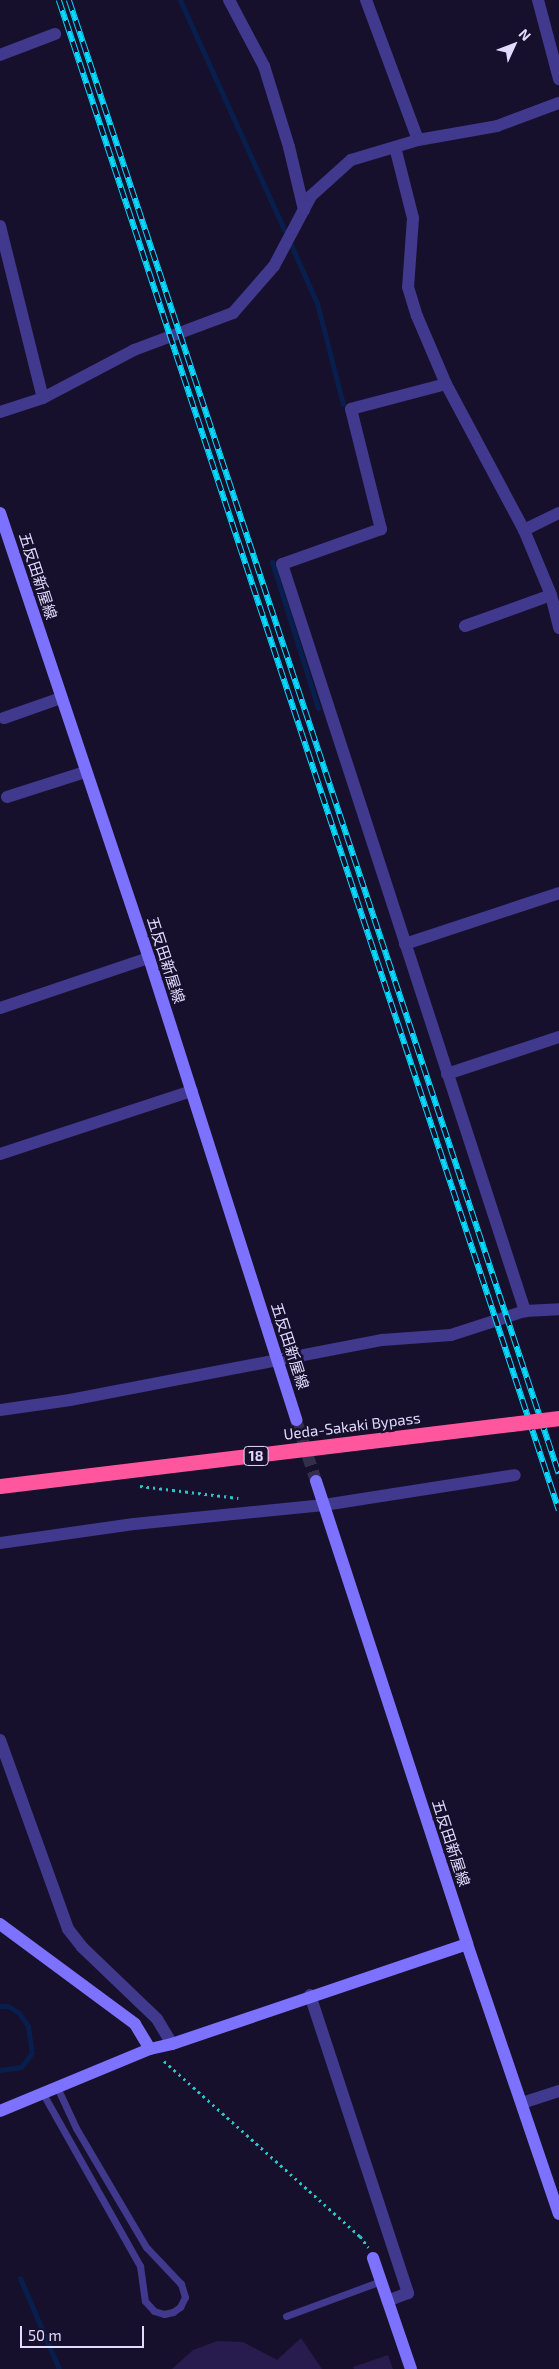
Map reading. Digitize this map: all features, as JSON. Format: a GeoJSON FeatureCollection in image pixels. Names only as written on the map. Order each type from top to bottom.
{"type":"FeatureCollection","features":[{"type":"Feature","properties":{"kind":"highway","name":"Ueda-Sakaki Bypass"},"geometry":{"type":"LineString","coordinates":[[0,1486],[559,1418]]}},
{"type":"Feature","properties":{"kind":"street"},"geometry":{"type":"LineString","coordinates":[[229,0],[264,66],[289,147],[304,210]]}},
{"type":"Feature","properties":{"kind":"street"},"geometry":{"type":"LineString","coordinates":[[366,0],[418,140]]}},
{"type":"Feature","properties":{"kind":"street"},"geometry":{"type":"LineString","coordinates":[[538,0],[559,79]]}},
{"type":"Feature","properties":{"kind":"street"},"geometry":{"type":"LineString","coordinates":[[0,55],[54,34]]}},
{"type":"Feature","properties":{"kind":"street"},"geometry":{"type":"LineString","coordinates":[[0,412],[44,398],[134,350],[234,313],[274,266],[311,196],[351,160],[418,140],[497,126],[559,103]]}},
{"type":"Feature","properties":{"kind":"street"},"geometry":{"type":"LineString","coordinates":[[395,147],[413,218],[408,288],[446,384],[524,530],[551,594],[559,628]]}},
{"type":"Feature","properties":{"kind":"street"},"geometry":{"type":"LineString","coordinates":[[0,226],[44,398]]}},
{"type":"Feature","properties":{"kind":"street"},"geometry":{"type":"LineString","coordinates":[[446,384],[351,409],[381,529],[282,564],[525,1311]]}},
{"type":"Feature","properties":{"kind":"street","name":"五反田新屋線"},"geometry":{"type":"LineString","coordinates":[[0,512],[3,531],[149,958],[296,1420]]}},
{"type":"Feature","properties":{"kind":"street"},"geometry":{"type":"LineString","coordinates":[[524,530],[559,513]]}},
{"type":"Feature","properties":{"kind":"street"},"geometry":{"type":"LineString","coordinates":[[464,626],[551,594]]}},
{"type":"Feature","properties":{"kind":"street"},"geometry":{"type":"LineString","coordinates":[[4,718],[61,698]]}},
{"type":"Feature","properties":{"kind":"street"},"geometry":{"type":"LineString","coordinates":[[7,797],[85,772]]}},
{"type":"Feature","properties":{"kind":"street"},"geometry":{"type":"LineString","coordinates":[[405,944],[559,893]]}},
{"type":"Feature","properties":{"kind":"street"},"geometry":{"type":"LineString","coordinates":[[0,1008],[149,958]]}},
{"type":"Feature","properties":{"kind":"street"},"geometry":{"type":"LineString","coordinates":[[447,1074],[559,1037]]}},
{"type":"Feature","properties":{"kind":"street"},"geometry":{"type":"LineString","coordinates":[[0,1154],[192,1091]]}},
{"type":"Feature","properties":{"kind":"street"},"geometry":{"type":"LineString","coordinates":[[0,1410],[70,1400],[382,1340],[451,1335],[525,1311],[559,1309]]}},
{"type":"Feature","properties":{"kind":"street"},"geometry":{"type":"LineString","coordinates":[[0,1543],[134,1524],[324,1505],[515,1474]]}},
{"type":"Feature","properties":{"kind":"street","name":"五反田新屋線"},"geometry":{"type":"LineString","coordinates":[[316,1481],[467,1944],[559,2214]]}},
{"type":"Feature","properties":{"kind":"street"},"geometry":{"type":"LineString","coordinates":[[0,1740],[68,1929],[82,1947],[157,2018],[172,2044]]}},
{"type":"Feature","properties":{"kind":"street"},"geometry":{"type":"LineString","coordinates":[[0,1924],[136,2024],[150,2049]]}},
{"type":"Feature","properties":{"kind":"street"},"geometry":{"type":"LineString","coordinates":[[0,2111],[42,2092],[150,2049],[172,2044],[310,1995],[467,1944]]}},
{"type":"Feature","properties":{"kind":"street"},"geometry":{"type":"LineString","coordinates":[[310,1995],[408,2293],[387,2301]]}},
{"type":"Feature","properties":{"kind":"street"},"geometry":{"type":"LineString","coordinates":[[522,2103],[559,2091]]}},
{"type":"Feature","properties":{"kind":"street"},"geometry":{"type":"LineString","coordinates":[[373,2258],[412,2369]]}},
{"type":"Feature","properties":{"kind":"lane"},"geometry":{"type":"LineString","coordinates":[[42,2092],[140,2266],[145,2300],[154,2311],[164,2314],[173,2312],[180,2307],[185,2297],[181,2284],[146,2247],[76,2128],[57,2087]]}},
{"type":"Feature","properties":{"kind":"lane"},"geometry":{"type":"LineString","coordinates":[[286,2316],[381,2281]]}},
{"type":"Feature","properties":{"kind":"path"},"geometry":{"type":"LineString","coordinates":[[132,1485],[247,1498]]}},
{"type":"Feature","properties":{"kind":"path"},"geometry":{"type":"LineString","coordinates":[[150,2049],[360,2236],[373,2258]]}},
{"type":"Feature","properties":{"kind":"building"},"geometry":{"type":"Polygon","coordinates":[[[301,2338],[322,2369],[172,2369],[193,2350],[217,2341],[243,2342],[277,2360],[301,2338]]]}},
{"type":"Feature","properties":{"kind":"building"},"geometry":{"type":"Polygon","coordinates":[[[388,2355],[393,2369],[354,2369],[353,2367],[388,2355]]]}},
{"type":"Feature","properties":{"kind":"waterway"},"geometry":{"type":"LineString","coordinates":[[180,0],[284,229]]}},
{"type":"Feature","properties":{"kind":"waterway"},"geometry":{"type":"LineString","coordinates":[[291,245],[317,303],[343,404]]}},
{"type":"Feature","properties":{"kind":"waterway"},"geometry":{"type":"LineString","coordinates":[[272,562],[318,708]]}},
{"type":"Feature","properties":{"kind":"waterway"},"geometry":{"type":"LineString","coordinates":[[0,2006],[8,2006],[19,2013],[28,2026],[32,2053],[21,2067],[0,2070]]}},
{"type":"Feature","properties":{"kind":"waterway"},"geometry":{"type":"LineString","coordinates":[[20,2278],[59,2369]]}},
{"type":"Feature","properties":{"kind":"tunnel"},"geometry":{"type":"LineString","coordinates":[[296,1420],[316,1481]]}},
{"type":"Feature","properties":{"kind":"railway"},"geometry":{"type":"LineString","coordinates":[[59,0],[559,1510]]}},
{"type":"Feature","properties":{"kind":"railway"},"geometry":{"type":"LineString","coordinates":[[69,0],[559,1474]]}}]}
